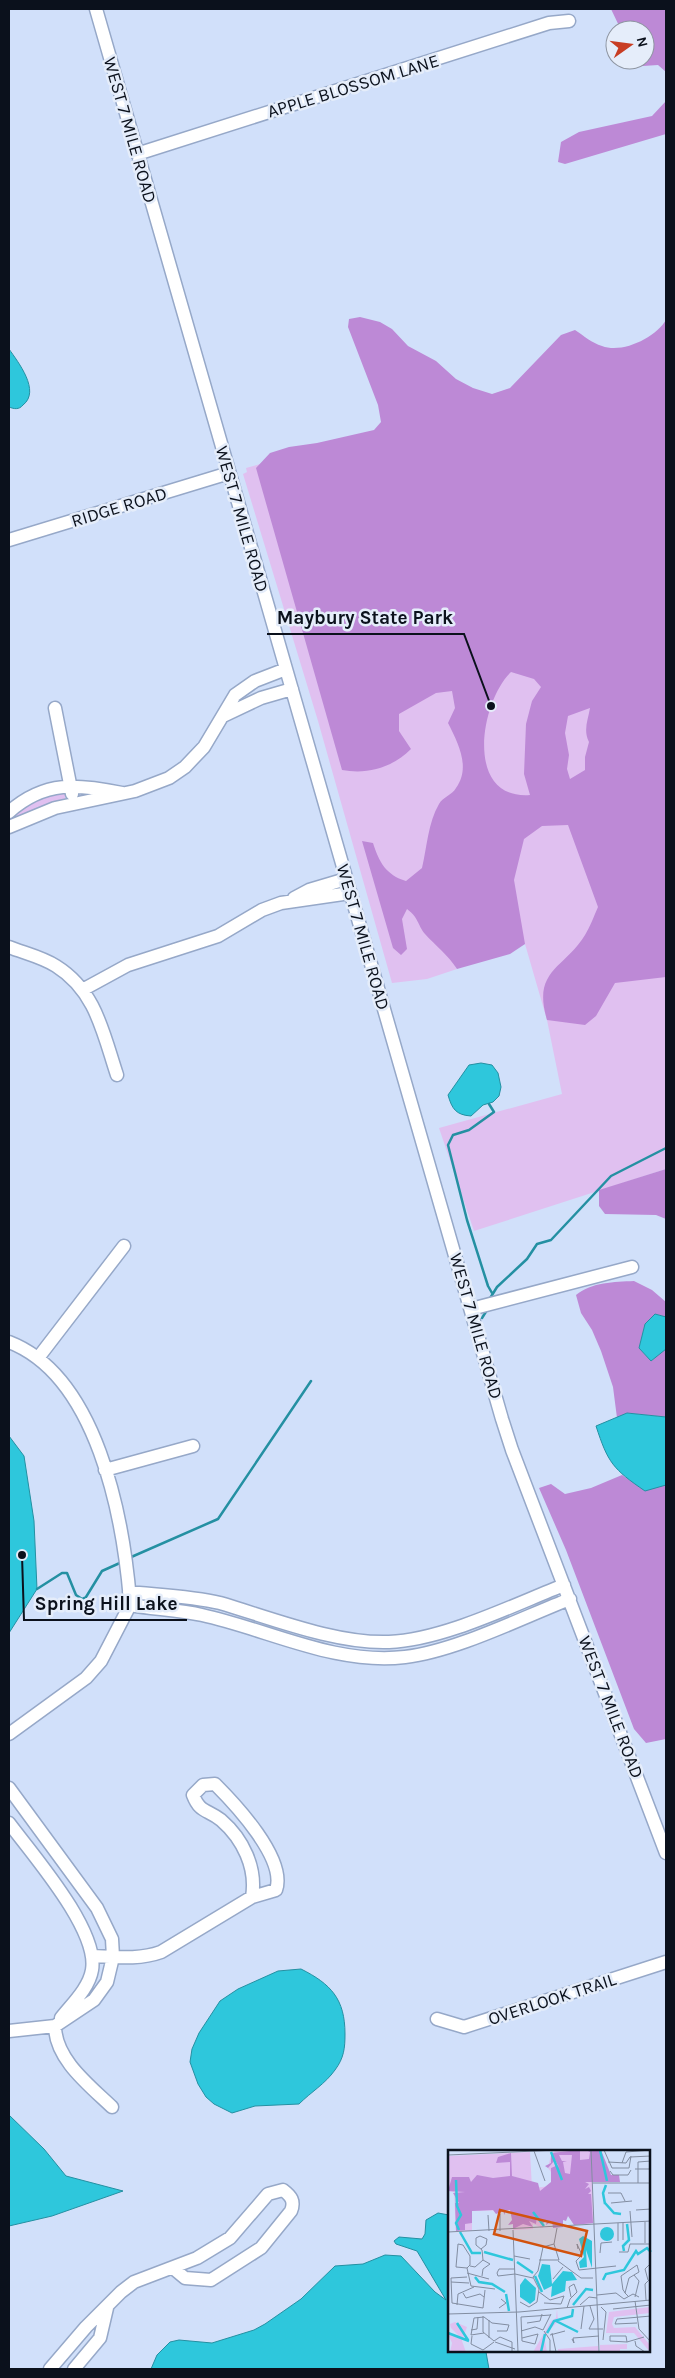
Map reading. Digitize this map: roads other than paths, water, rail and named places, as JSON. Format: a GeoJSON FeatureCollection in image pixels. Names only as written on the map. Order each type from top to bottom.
{"type":"FeatureCollection","features":[{"type":"Feature","properties":{"kind":"street","name":"WEST 7 MILE ROAD"},"geometry":{"type":"LineString","coordinates":[[96,9],[512,1450],[666,1853]]}},
{"type":"Feature","properties":{"kind":"street","name":"APPLE BLOSSOM LANE"},"geometry":{"type":"LineString","coordinates":[[137,154],[549,23],[569,21]]}},
{"type":"Feature","properties":{"kind":"street","name":"RIDGE ROAD"},"geometry":{"type":"LineString","coordinates":[[9,540],[229,473]]}},
{"type":"Feature","properties":{"kind":"street"},"geometry":{"type":"LineString","coordinates":[[9,827],[56,808],[124,793],[169,778],[185,767],[204,747],[235,695],[255,682],[286,669]]}},
{"type":"Feature","properties":{"kind":"street"},"geometry":{"type":"LineString","coordinates":[[223,716],[261,698],[292,689]]}},
{"type":"Feature","properties":{"kind":"street"},"geometry":{"type":"LineString","coordinates":[[55,708],[74,804]]}},
{"type":"Feature","properties":{"kind":"street"},"geometry":{"type":"LineString","coordinates":[[9,812],[31,796],[57,787],[92,787],[124,793]]}},
{"type":"Feature","properties":{"kind":"street"},"geometry":{"type":"LineString","coordinates":[[290,901],[309,890],[346,879]]}},
{"type":"Feature","properties":{"kind":"street"},"geometry":{"type":"LineString","coordinates":[[84,990],[128,965],[211,939],[262,910],[290,901],[350,893]]}},
{"type":"Feature","properties":{"kind":"street"},"geometry":{"type":"LineString","coordinates":[[9,947],[55,965],[84,990],[94,1008],[117,1075]]}},
{"type":"Feature","properties":{"kind":"street"},"geometry":{"type":"LineString","coordinates":[[38,1358],[124,1246]]}},
{"type":"Feature","properties":{"kind":"street"},"geometry":{"type":"LineString","coordinates":[[471,1310],[632,1267]]}},
{"type":"Feature","properties":{"kind":"street"},"geometry":{"type":"LineString","coordinates":[[9,1342],[38,1358],[64,1383],[80,1406],[105,1470],[122,1537],[130,1605],[101,1661],[86,1678],[9,1734]]}},
{"type":"Feature","properties":{"kind":"street"},"geometry":{"type":"LineString","coordinates":[[105,1470],[192,1446]]}},
{"type":"Feature","properties":{"kind":"street"},"geometry":{"type":"LineString","coordinates":[[129,1592],[217,1602],[253,1614],[365,1641],[409,1640],[459,1626],[564,1584]]}},
{"type":"Feature","properties":{"kind":"street"},"geometry":{"type":"LineString","coordinates":[[130,1605],[202,1615],[334,1653],[364,1657],[406,1657],[436,1650],[465,1640],[570,1599]]}},
{"type":"Feature","properties":{"kind":"street"},"geometry":{"type":"LineString","coordinates":[[250,1629],[253,1614]]}},
{"type":"Feature","properties":{"kind":"street"},"geometry":{"type":"LineString","coordinates":[[459,1626],[465,1640]]}},
{"type":"Feature","properties":{"kind":"street"},"geometry":{"type":"LineString","coordinates":[[364,1657],[365,1641]]}},
{"type":"Feature","properties":{"kind":"street"},"geometry":{"type":"LineString","coordinates":[[93,1956],[150,1956],[170,1948],[252,1897],[276,1890],[278,1884],[272,1861],[263,1842],[241,1810],[215,1784],[203,1785],[193,1795],[197,1806],[220,1820],[240,1843],[252,1867],[254,1877],[252,1897]]}},
{"type":"Feature","properties":{"kind":"street"},"geometry":{"type":"LineString","coordinates":[[9,1788],[108,1927],[112,1939],[113,1957],[107,1982],[94,2000],[55,2026],[9,2031]]}},
{"type":"Feature","properties":{"kind":"street"},"geometry":{"type":"LineString","coordinates":[[9,1823],[56,1887],[86,1934],[93,1956],[92,1970],[87,1983],[55,2026],[55,2039],[65,2056],[89,2085],[112,2107]]}},
{"type":"Feature","properties":{"kind":"street"},"geometry":{"type":"LineString","coordinates":[[23,1841],[39,1829]]}},
{"type":"Feature","properties":{"kind":"street"},"geometry":{"type":"LineString","coordinates":[[56,1887],[72,1874]]}},
{"type":"Feature","properties":{"kind":"street","name":"OVERLOOK TRAIL"},"geometry":{"type":"LineString","coordinates":[[437,2019],[464,2027],[666,1962]]}},
{"type":"Feature","properties":{"kind":"street"},"geometry":{"type":"LineString","coordinates":[[50,2369],[86,2327],[134,2282],[196,2258],[230,2238],[268,2194],[283,2190],[290,2196],[293,2206],[291,2211],[261,2248],[211,2280],[184,2278],[173,2268]]}},
{"type":"Feature","properties":{"kind":"street"},"geometry":{"type":"LineString","coordinates":[[74,2369],[100,2338],[107,2308]]}},
{"type":"Feature","properties":{"kind":"water"},"geometry":{"type":"Polygon","coordinates":[[[9,349],[26,377],[30,392],[28,399],[20,408],[16,409],[9,407],[9,349]]]}},
{"type":"Feature","properties":{"kind":"water"},"geometry":{"type":"Polygon","coordinates":[[[481,1063],[492,1065],[498,1073],[501,1087],[499,1096],[493,1102],[483,1105],[471,1116],[458,1113],[453,1108],[448,1095],[469,1065],[481,1063]]]}},
{"type":"Feature","properties":{"kind":"water"},"geometry":{"type":"Polygon","coordinates":[[[655,1314],[666,1317],[666,1349],[651,1361],[639,1348],[645,1324],[655,1314]]]}},
{"type":"Feature","properties":{"kind":"water"},"geometry":{"type":"Polygon","coordinates":[[[627,1413],[666,1417],[666,1485],[645,1491],[619,1471],[608,1457],[596,1426],[627,1413]]]}},
{"type":"Feature","properties":{"kind":"water"},"geometry":{"type":"Polygon","coordinates":[[[9,1436],[24,1456],[34,1521],[37,1589],[9,1633],[9,1436]]]}},
{"type":"Feature","properties":{"kind":"water"},"geometry":{"type":"Polygon","coordinates":[[[301,1969],[328,1987],[339,2002],[344,2022],[345,2039],[343,2053],[338,2066],[327,2080],[299,2104],[255,2106],[232,2113],[214,2104],[206,2097],[198,2084],[190,2062],[192,2049],[199,2033],[220,2001],[238,1989],[278,1971],[301,1969]]]}},
{"type":"Feature","properties":{"kind":"water"},"geometry":{"type":"Polygon","coordinates":[[[9,2115],[44,2149],[66,2176],[123,2191],[52,2216],[9,2226],[9,2115]]]}},
{"type":"Feature","properties":{"kind":"water"},"geometry":{"type":"Polygon","coordinates":[[[438,2213],[448,2215],[448,2353],[486,2353],[489,2369],[151,2369],[157,2355],[170,2342],[179,2340],[212,2343],[254,2330],[265,2324],[301,2299],[335,2266],[363,2264],[385,2255],[401,2256],[435,2292],[446,2300],[417,2251],[396,2244],[394,2241],[399,2237],[422,2239],[425,2234],[426,2220],[438,2213]]]}},
{"type":"Feature","properties":{"kind":"waterway"},"geometry":{"type":"LineString","coordinates":[[489,1104],[494,1112],[469,1130],[453,1135],[448,1145],[467,1220],[488,1286],[492,1293]]}},
{"type":"Feature","properties":{"kind":"waterway"},"geometry":{"type":"LineString","coordinates":[[489,1300],[497,1287],[527,1259],[537,1244],[551,1240],[611,1176],[666,1148]]}},
{"type":"Feature","properties":{"kind":"waterway"},"geometry":{"type":"LineString","coordinates":[[482,1318],[487,1310]]}},
{"type":"Feature","properties":{"kind":"waterway"},"geometry":{"type":"LineString","coordinates":[[129,1558],[218,1519],[311,1381]]}},
{"type":"Feature","properties":{"kind":"waterway"},"geometry":{"type":"LineString","coordinates":[[37,1589],[62,1573],[67,1573],[76,1595],[82,1599],[86,1597],[102,1571],[122,1562]]}},
{"type":"Feature","properties":{"kind":"place","name":"Maybury State Park"},"geometry":{"type":"Point","coordinates":[491,706]}},
{"type":"Feature","properties":{"kind":"place","name":"Spring Hill Lake"},"geometry":{"type":"Point","coordinates":[22,1555]}}]}
